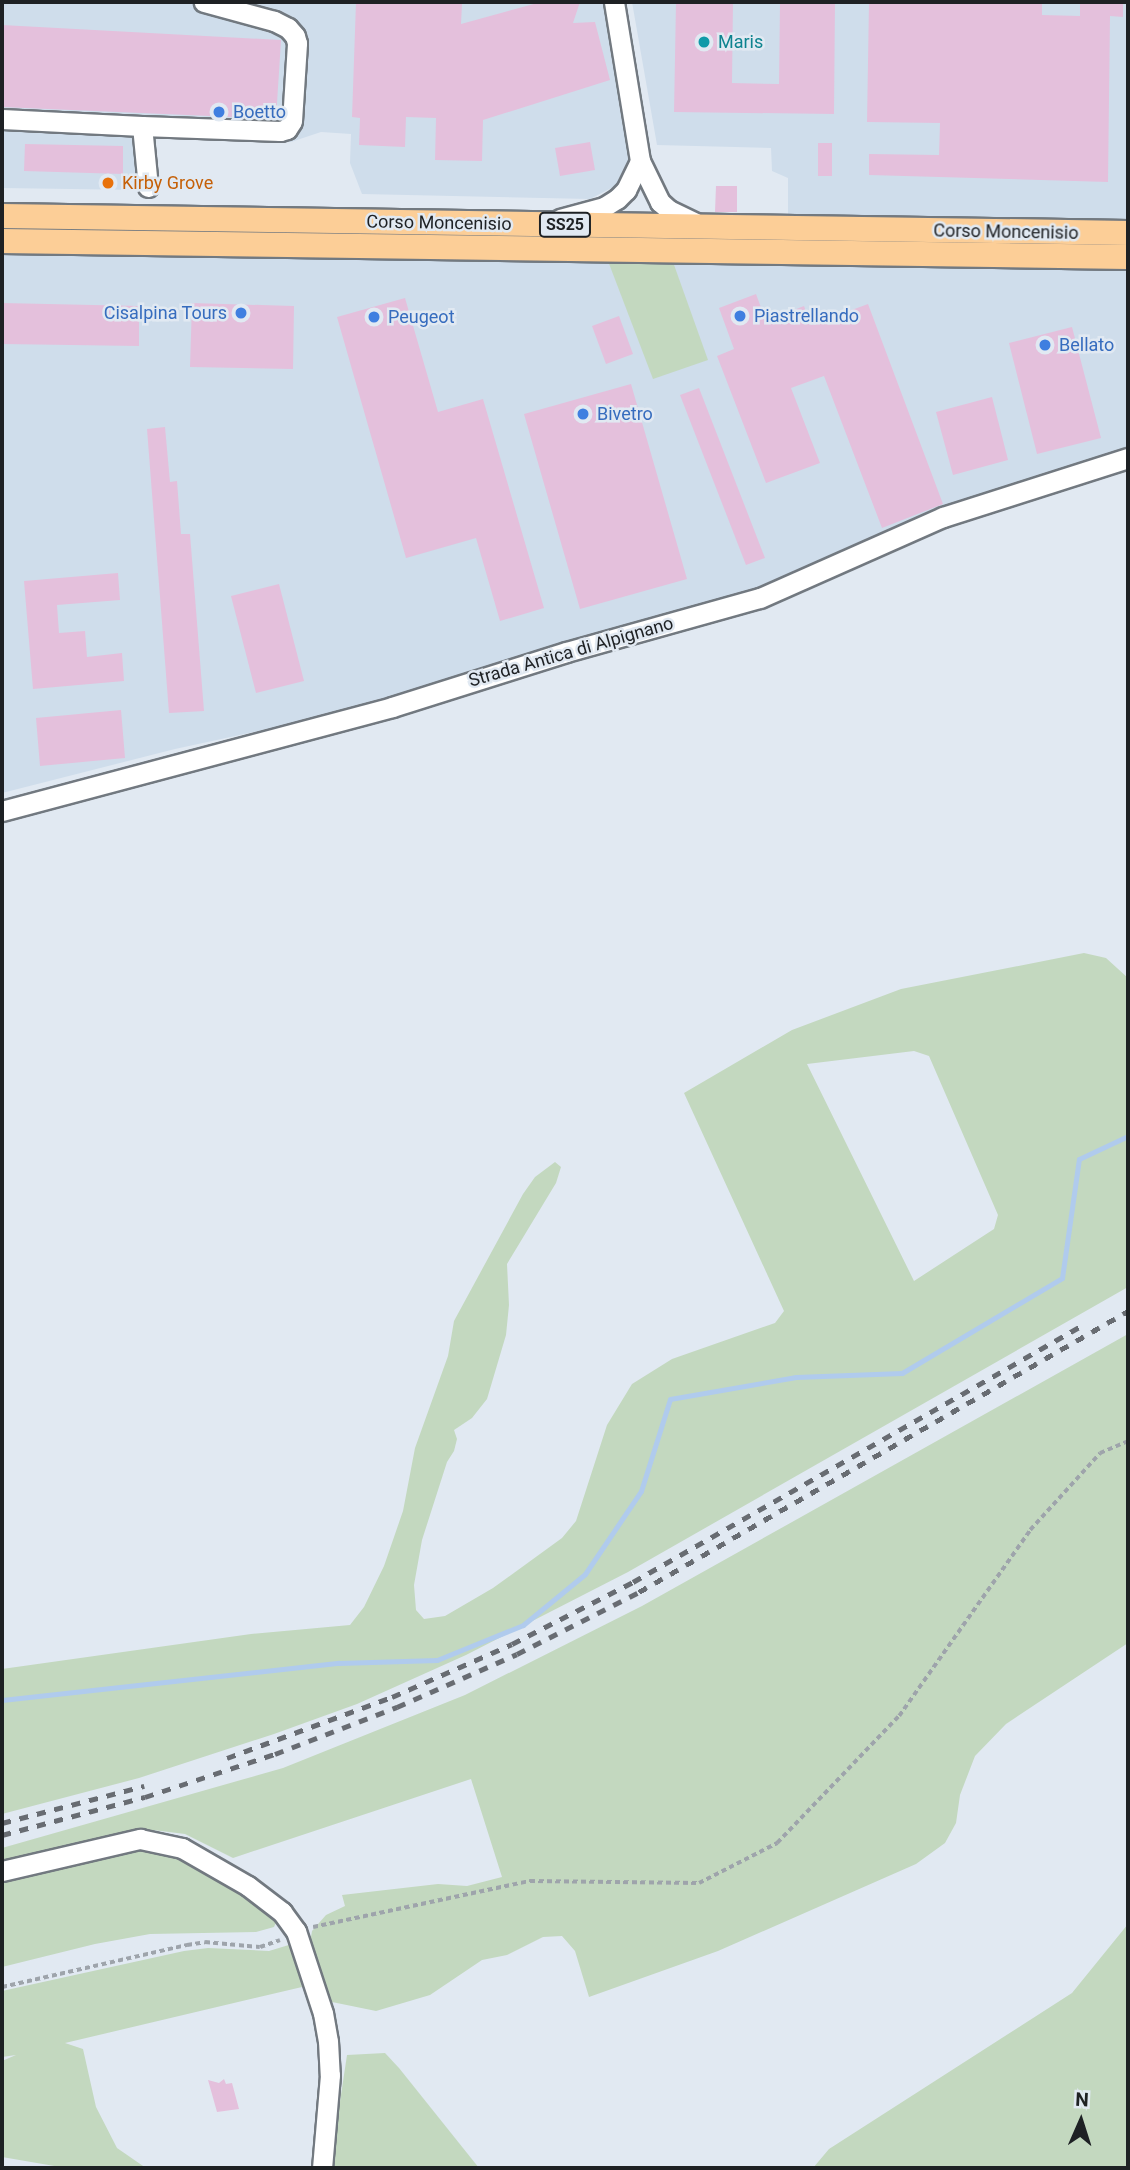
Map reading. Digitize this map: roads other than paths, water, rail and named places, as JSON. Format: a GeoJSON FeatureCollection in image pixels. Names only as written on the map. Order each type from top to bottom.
{"type":"FeatureCollection","features":[{"type":"Feature","properties":{"kind":"main road","name":"Corso Moncenisio"},"geometry":{"type":"LineString","coordinates":[[2,216],[1128,233]]}},
{"type":"Feature","properties":{"kind":"main road","name":"Corso Moncenisio"},"geometry":{"type":"LineString","coordinates":[[2,241],[1128,257]]}},
{"type":"Feature","properties":{"kind":"street"},"geometry":{"type":"LineString","coordinates":[[2,120],[280,131],[287,129],[292,121],[297,43],[295,36],[288,28],[274,21],[204,2]]}},
{"type":"Feature","properties":{"kind":"street"},"geometry":{"type":"LineString","coordinates":[[614,2],[640,161],[660,202],[669,210],[704,227]]}},
{"type":"Feature","properties":{"kind":"street"},"geometry":{"type":"LineString","coordinates":[[142,125],[148,187]]}},
{"type":"Feature","properties":{"kind":"street"},"geometry":{"type":"LineString","coordinates":[[540,225],[604,207],[617,199],[626,190],[640,161]]}},
{"type":"Feature","properties":{"kind":"street","name":"Strada Antica di Alpignano"},"geometry":{"type":"LineString","coordinates":[[2,811],[392,707],[566,652],[760,598],[943,517],[1128,458]]}},
{"type":"Feature","properties":{"kind":"street"},"geometry":{"type":"LineString","coordinates":[[2,1871],[140,1839],[182,1848],[248,1885],[282,1912],[296,1931],[323,2013],[328,2041],[330,2075],[323,2168]]}},
{"type":"Feature","properties":{"kind":"waterway"},"geometry":{"type":"LineString","coordinates":[[2,1700],[339,1663],[437,1660],[523,1625],[585,1574],[641,1491],[670,1399],[796,1377],[902,1373],[1062,1278],[1079,1159],[1128,1136]]}},
{"type":"Feature","properties":{"kind":"railway"},"geometry":{"type":"LineString","coordinates":[[2,1835],[145,1797],[275,1754],[397,1707],[517,1654],[639,1592],[1128,1311]]}},
{"type":"Feature","properties":{"kind":"railway"},"geometry":{"type":"LineString","coordinates":[[227,1758],[392,1697],[512,1644],[633,1582],[1081,1326]]}},
{"type":"Feature","properties":{"kind":"railway"},"geometry":{"type":"LineString","coordinates":[[2,1823],[144,1786]]}},
{"type":"Feature","properties":{"kind":"place","name":"Maris"},"geometry":{"type":"Point","coordinates":[704,42]}},
{"type":"Feature","properties":{"kind":"place","name":"Boetto"},"geometry":{"type":"Point","coordinates":[219,112]}},
{"type":"Feature","properties":{"kind":"place","name":"Kirby Grove"},"geometry":{"type":"Point","coordinates":[108,183]}},
{"type":"Feature","properties":{"kind":"place","name":"Cisalpina Tours"},"geometry":{"type":"Point","coordinates":[241,313]}},
{"type":"Feature","properties":{"kind":"place","name":"Piastrellando"},"geometry":{"type":"Point","coordinates":[740,316]}},
{"type":"Feature","properties":{"kind":"place","name":"Peugeot"},"geometry":{"type":"Point","coordinates":[374,317]}},
{"type":"Feature","properties":{"kind":"place","name":"Bellato"},"geometry":{"type":"Point","coordinates":[1045,345]}},
{"type":"Feature","properties":{"kind":"place","name":"Bivetro"},"geometry":{"type":"Point","coordinates":[583,414]}}]}
